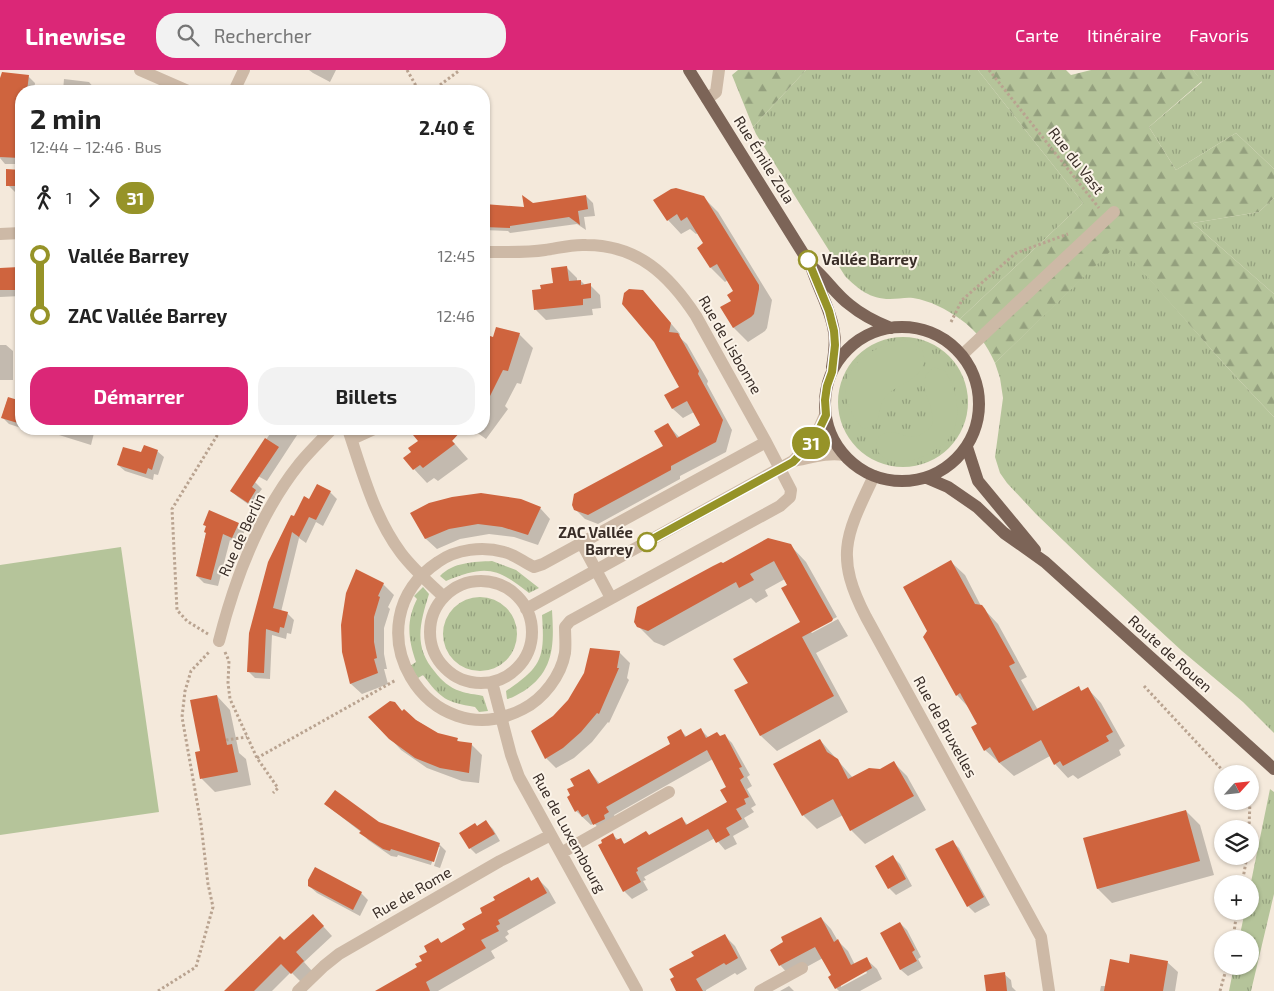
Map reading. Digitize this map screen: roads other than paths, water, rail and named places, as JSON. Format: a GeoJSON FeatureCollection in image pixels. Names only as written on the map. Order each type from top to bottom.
{"type":"FeatureCollection","features":[{"type":"Feature","properties":{"kind":"main road","name":"Rue Émile Zola"},"geometry":{"type":"LineString","coordinates":[[689,70],[811,266],[829,311],[834,331],[835,345],[832,372]]}},
{"type":"Feature","properties":{"kind":"main road","name":"Rue Émile Zola"},"geometry":{"type":"LineString","coordinates":[[811,266],[822,275],[849,305],[870,319],[891,328]]}},
{"type":"Feature","properties":{"kind":"main road"},"geometry":{"type":"LineString","coordinates":[[899,326],[917,328],[934,333],[962,355],[978,385],[980,402],[973,436],[967,447],[954,462],[927,478],[891,481],[874,476],[858,468],[844,455],[832,435],[826,415],[825,400],[832,372],[839,359],[851,346],[865,336],[882,329],[899,326]]}},
{"type":"Feature","properties":{"kind":"main road","name":"Route de Rouen"},"geometry":{"type":"LineString","coordinates":[[967,447],[978,481],[1045,562]]}},
{"type":"Feature","properties":{"kind":"main road","name":"Route de Rouen"},"geometry":{"type":"LineString","coordinates":[[927,478],[948,487],[977,507],[1004,533],[1045,562],[1271,766]]}},
{"type":"Feature","properties":{"kind":"street"},"geometry":{"type":"LineString","coordinates":[[140,70],[174,85]]}},
{"type":"Feature","properties":{"kind":"street"},"geometry":{"type":"LineString","coordinates":[[237,85],[244,70]]}},
{"type":"Feature","properties":{"kind":"street"},"geometry":{"type":"LineString","coordinates":[[708,99],[716,92],[719,70]]}},
{"type":"Feature","properties":{"kind":"street"},"geometry":{"type":"LineString","coordinates":[[962,355],[1114,212]]}},
{"type":"Feature","properties":{"kind":"street"},"geometry":{"type":"LineString","coordinates":[[0,234],[15,233]]}},
{"type":"Feature","properties":{"kind":"street","name":"Rue de Lisbonne"},"geometry":{"type":"LineString","coordinates":[[490,252],[544,250],[585,245],[605,246],[624,250],[654,267],[684,297],[692,310],[791,490],[790,497],[786,501],[611,598]]}},
{"type":"Feature","properties":{"kind":"street"},"geometry":{"type":"LineString","coordinates":[[793,462],[814,440],[826,415]]}},
{"type":"Feature","properties":{"kind":"street","name":"Rue de Berlin"},"geometry":{"type":"LineString","coordinates":[[219,641],[236,582],[263,520],[300,463],[326,435]]}},
{"type":"Feature","properties":{"kind":"street"},"geometry":{"type":"LineString","coordinates":[[350,435],[368,489],[386,530],[401,554],[444,597]]}},
{"type":"Feature","properties":{"kind":"street"},"geometry":{"type":"LineString","coordinates":[[581,542],[611,598],[600,606],[570,621],[565,627],[563,662],[557,676],[548,689],[524,709],[501,717],[478,719],[448,712],[422,694],[412,682],[400,653],[398,622],[408,592],[421,576],[442,559],[456,553],[487,549],[517,556],[534,567],[543,564],[581,542],[766,442]]}},
{"type":"Feature","properties":{"kind":"street"},"geometry":{"type":"LineString","coordinates":[[526,609],[780,468],[793,462],[824,455],[844,455]]}},
{"type":"Feature","properties":{"kind":"street","name":"Rue de Bruxelles"},"geometry":{"type":"LineString","coordinates":[[874,476],[856,514],[846,551],[850,581],[855,596],[1040,937],[1049,991]]}},
{"type":"Feature","properties":{"kind":"street"},"geometry":{"type":"LineString","coordinates":[[479,581],[506,588],[514,594],[526,609],[532,631],[527,654],[513,672],[503,678],[492,682],[479,683],[460,678],[444,668],[436,657],[431,639],[432,619],[436,607],[444,597],[460,586],[479,581]]}},
{"type":"Feature","properties":{"kind":"street","name":"Rue de Luxembourg"},"geometry":{"type":"LineString","coordinates":[[492,682],[511,755],[519,777],[637,991]]}},
{"type":"Feature","properties":{"kind":"street"},"geometry":{"type":"LineString","coordinates":[[561,853],[669,792]]}},
{"type":"Feature","properties":{"kind":"street","name":"Rue de Rome"},"geometry":{"type":"LineString","coordinates":[[298,991],[339,954],[500,861],[551,835]]}},
{"type":"Feature","properties":{"kind":"street"},"geometry":{"type":"LineString","coordinates":[[760,991],[802,968]]}},
{"type":"Feature","properties":{"kind":"place","name":"Vallée Barrey"},"geometry":{"type":"Point","coordinates":[808,260]}},
{"type":"Feature","properties":{"kind":"place","name":"ZAC Vallée Barrey"},"geometry":{"type":"Point","coordinates":[647,542]}}]}
